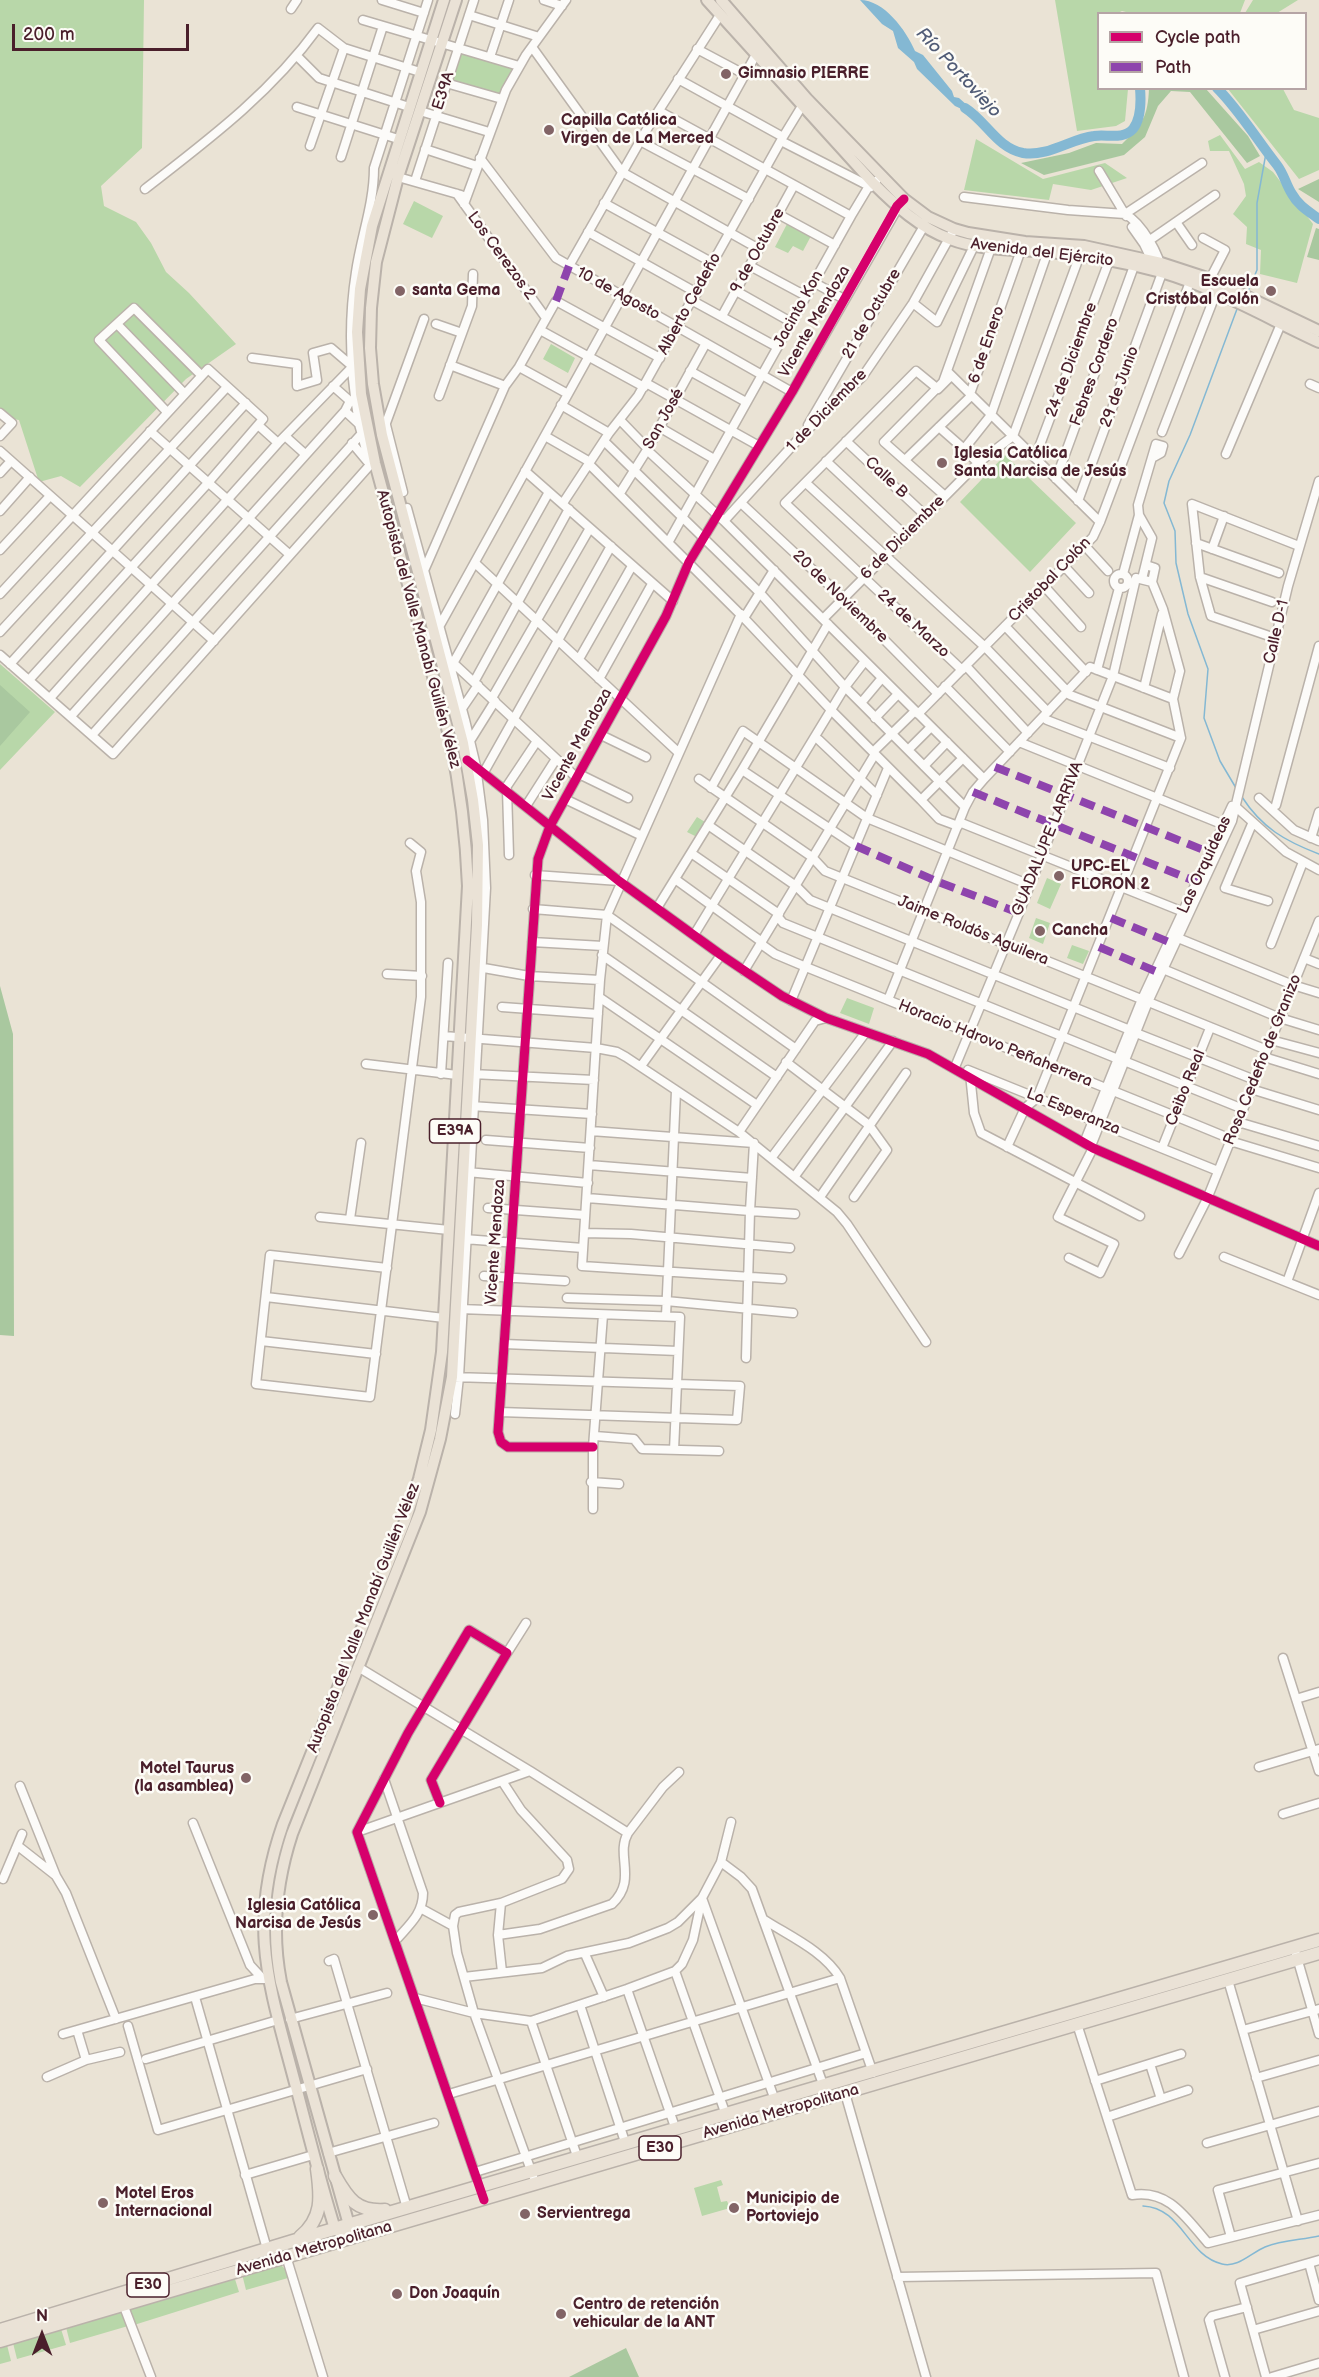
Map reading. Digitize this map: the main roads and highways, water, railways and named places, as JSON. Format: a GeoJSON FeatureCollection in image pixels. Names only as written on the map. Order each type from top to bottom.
{"type":"FeatureCollection","features":[{"type":"Feature","properties":{"kind":"highway","name":"E30"},"geometry":{"type":"LineString","coordinates":[[534,2178],[578,2159],[726,2115],[777,2107],[824,2087],[949,2056],[1296,1954],[1319,1940]]}},
{"type":"Feature","properties":{"kind":"highway","name":"Avenida Metropolitana"},"geometry":{"type":"LineString","coordinates":[[0,2341],[286,2256],[344,2233],[777,2107],[845,2093],[949,2056],[1077,2024],[1228,1980],[1296,1954],[1319,1953]]}},
{"type":"Feature","properties":{"kind":"highway"},"geometry":{"type":"LineString","coordinates":[[296,2240],[310,2227],[319,2211],[320,2192],[317,2169]]}},
{"type":"Feature","properties":{"kind":"highway"},"geometry":{"type":"LineString","coordinates":[[335,2176],[344,2191],[362,2209],[374,2211],[407,2208]]}},
{"type":"Feature","properties":{"kind":"highway","name":"E30"},"geometry":{"type":"LineString","coordinates":[[0,2330],[296,2240],[344,2233],[407,2208],[482,2193]]}},
{"type":"Feature","properties":{"kind":"highway"},"geometry":{"type":"LineString","coordinates":[[214,2264],[218,2277]]}},
{"type":"Feature","properties":{"kind":"main road","name":"Autopista del Valle Manabí Guillén Vélez"},"geometry":{"type":"LineString","coordinates":[[344,2233],[335,2176],[328,2153],[262,1979],[264,1911],[273,1856],[287,1813],[399,1536],[416,1487],[436,1406],[449,1230],[468,1074],[469,1038],[478,967],[478,858],[471,763],[437,630],[382,435],[371,363],[371,308],[379,246],[398,177],[420,72],[444,0]]}},
{"type":"Feature","properties":{"kind":"main road","name":"Autopista del Valle Manabí Guillén Vélez"},"geometry":{"type":"LineString","coordinates":[[456,0],[442,44],[414,109],[398,138],[375,214],[363,269],[355,364],[363,429],[420,624],[450,739],[464,822],[468,886],[462,994],[469,1038]]}},
{"type":"Feature","properties":{"kind":"main road","name":"Avenida del Ejército"},"geometry":{"type":"LineString","coordinates":[[707,0],[758,50]]}},
{"type":"Feature","properties":{"kind":"main road","name":"Avenida del Ejército"},"geometry":{"type":"LineString","coordinates":[[721,0],[758,50],[871,184],[885,195],[928,217],[951,234],[974,246],[992,248],[1022,246],[1082,251],[1210,279],[1319,342]]}},
{"type":"Feature","properties":{"kind":"main road","name":"Avenida del Ejército"},"geometry":{"type":"LineString","coordinates":[[804,102],[881,175],[901,203],[924,226],[951,234],[1048,252],[1082,251],[1108,261],[1134,266],[1158,267],[1283,320],[1319,331]]}},
{"type":"Feature","properties":{"kind":"main road","name":"Autopista del Valle Manabí Guillén Vélez"},"geometry":{"type":"LineString","coordinates":[[344,2233],[313,2155],[303,2088],[276,1949],[276,1905],[279,1883],[295,1825],[420,1512],[455,1377],[471,1106],[468,1074]]}},
{"type":"Feature","properties":{"kind":"water"},"geometry":{"type":"Polygon","coordinates":[[[860,0],[869,1],[886,11],[906,34],[915,51],[923,55],[952,91],[954,97],[959,98],[993,128],[955,106],[898,48],[893,31],[882,24],[860,0]]]}},
{"type":"Feature","properties":{"kind":"waterway","name":"Río Portoviejo"},"geometry":{"type":"LineString","coordinates":[[965,108],[1006,146],[1032,154],[1085,138],[1120,136],[1129,132],[1136,125],[1139,115],[1140,90]]}},
{"type":"Feature","properties":{"kind":"waterway","name":"Río Portoviejo"},"geometry":{"type":"LineString","coordinates":[[1219,90],[1277,165],[1294,198],[1319,219]]}},
{"type":"Feature","properties":{"kind":"waterway"},"geometry":{"type":"LineString","coordinates":[[1248,291],[1257,270],[1257,203],[1266,153]]}},
{"type":"Feature","properties":{"kind":"waterway"},"geometry":{"type":"LineString","coordinates":[[1236,788],[1220,761],[1204,718],[1208,669],[1188,614],[1176,563],[1175,531],[1164,503],[1169,481],[1190,435],[1237,309]]}},
{"type":"Feature","properties":{"kind":"waterway"},"geometry":{"type":"LineString","coordinates":[[1242,797],[1258,817],[1275,832],[1319,854]]}},
{"type":"Feature","properties":{"kind":"waterway"},"geometry":{"type":"LineString","coordinates":[[1143,2206],[1167,2215],[1200,2251],[1210,2259],[1222,2264],[1234,2264],[1271,2245],[1319,2236]]}},
{"type":"Feature","properties":{"kind":"place","name":"Gimnasio PIERRE"},"geometry":{"type":"Point","coordinates":[726,74]}},
{"type":"Feature","properties":{"kind":"place","name":"Capilla Católica Virgen de La Merced"},"geometry":{"type":"Point","coordinates":[549,130]}},
{"type":"Feature","properties":{"kind":"place","name":"santa Gema"},"geometry":{"type":"Point","coordinates":[400,291]}},
{"type":"Feature","properties":{"kind":"place","name":"Escuela Cristóbal Colón"},"geometry":{"type":"Point","coordinates":[1271,291]}},
{"type":"Feature","properties":{"kind":"place","name":"Iglesia Católica Santa Narcisa de Jesús"},"geometry":{"type":"Point","coordinates":[942,463]}},
{"type":"Feature","properties":{"kind":"place","name":"UPC-EL FLORON 2"},"geometry":{"type":"Point","coordinates":[1059,876]}},
{"type":"Feature","properties":{"kind":"place","name":"Cancha"},"geometry":{"type":"Point","coordinates":[1040,931]}},
{"type":"Feature","properties":{"kind":"place","name":"Motel Taurus (la asamblea)"},"geometry":{"type":"Point","coordinates":[246,1778]}},
{"type":"Feature","properties":{"kind":"place","name":"Iglesia Católica Narcisa de Jesús"},"geometry":{"type":"Point","coordinates":[373,1915]}},
{"type":"Feature","properties":{"kind":"place","name":"Motel Eros Internacional"},"geometry":{"type":"Point","coordinates":[103,2203]}},
{"type":"Feature","properties":{"kind":"place","name":"Municipio de Portoviejo"},"geometry":{"type":"Point","coordinates":[734,2208]}},
{"type":"Feature","properties":{"kind":"place","name":"Servientrega"},"geometry":{"type":"Point","coordinates":[525,2214]}},
{"type":"Feature","properties":{"kind":"place","name":"Don Joaquín"},"geometry":{"type":"Point","coordinates":[397,2294]}},
{"type":"Feature","properties":{"kind":"place","name":"Centro de retención vehicular de la ANT"},"geometry":{"type":"Point","coordinates":[561,2314]}}]}
